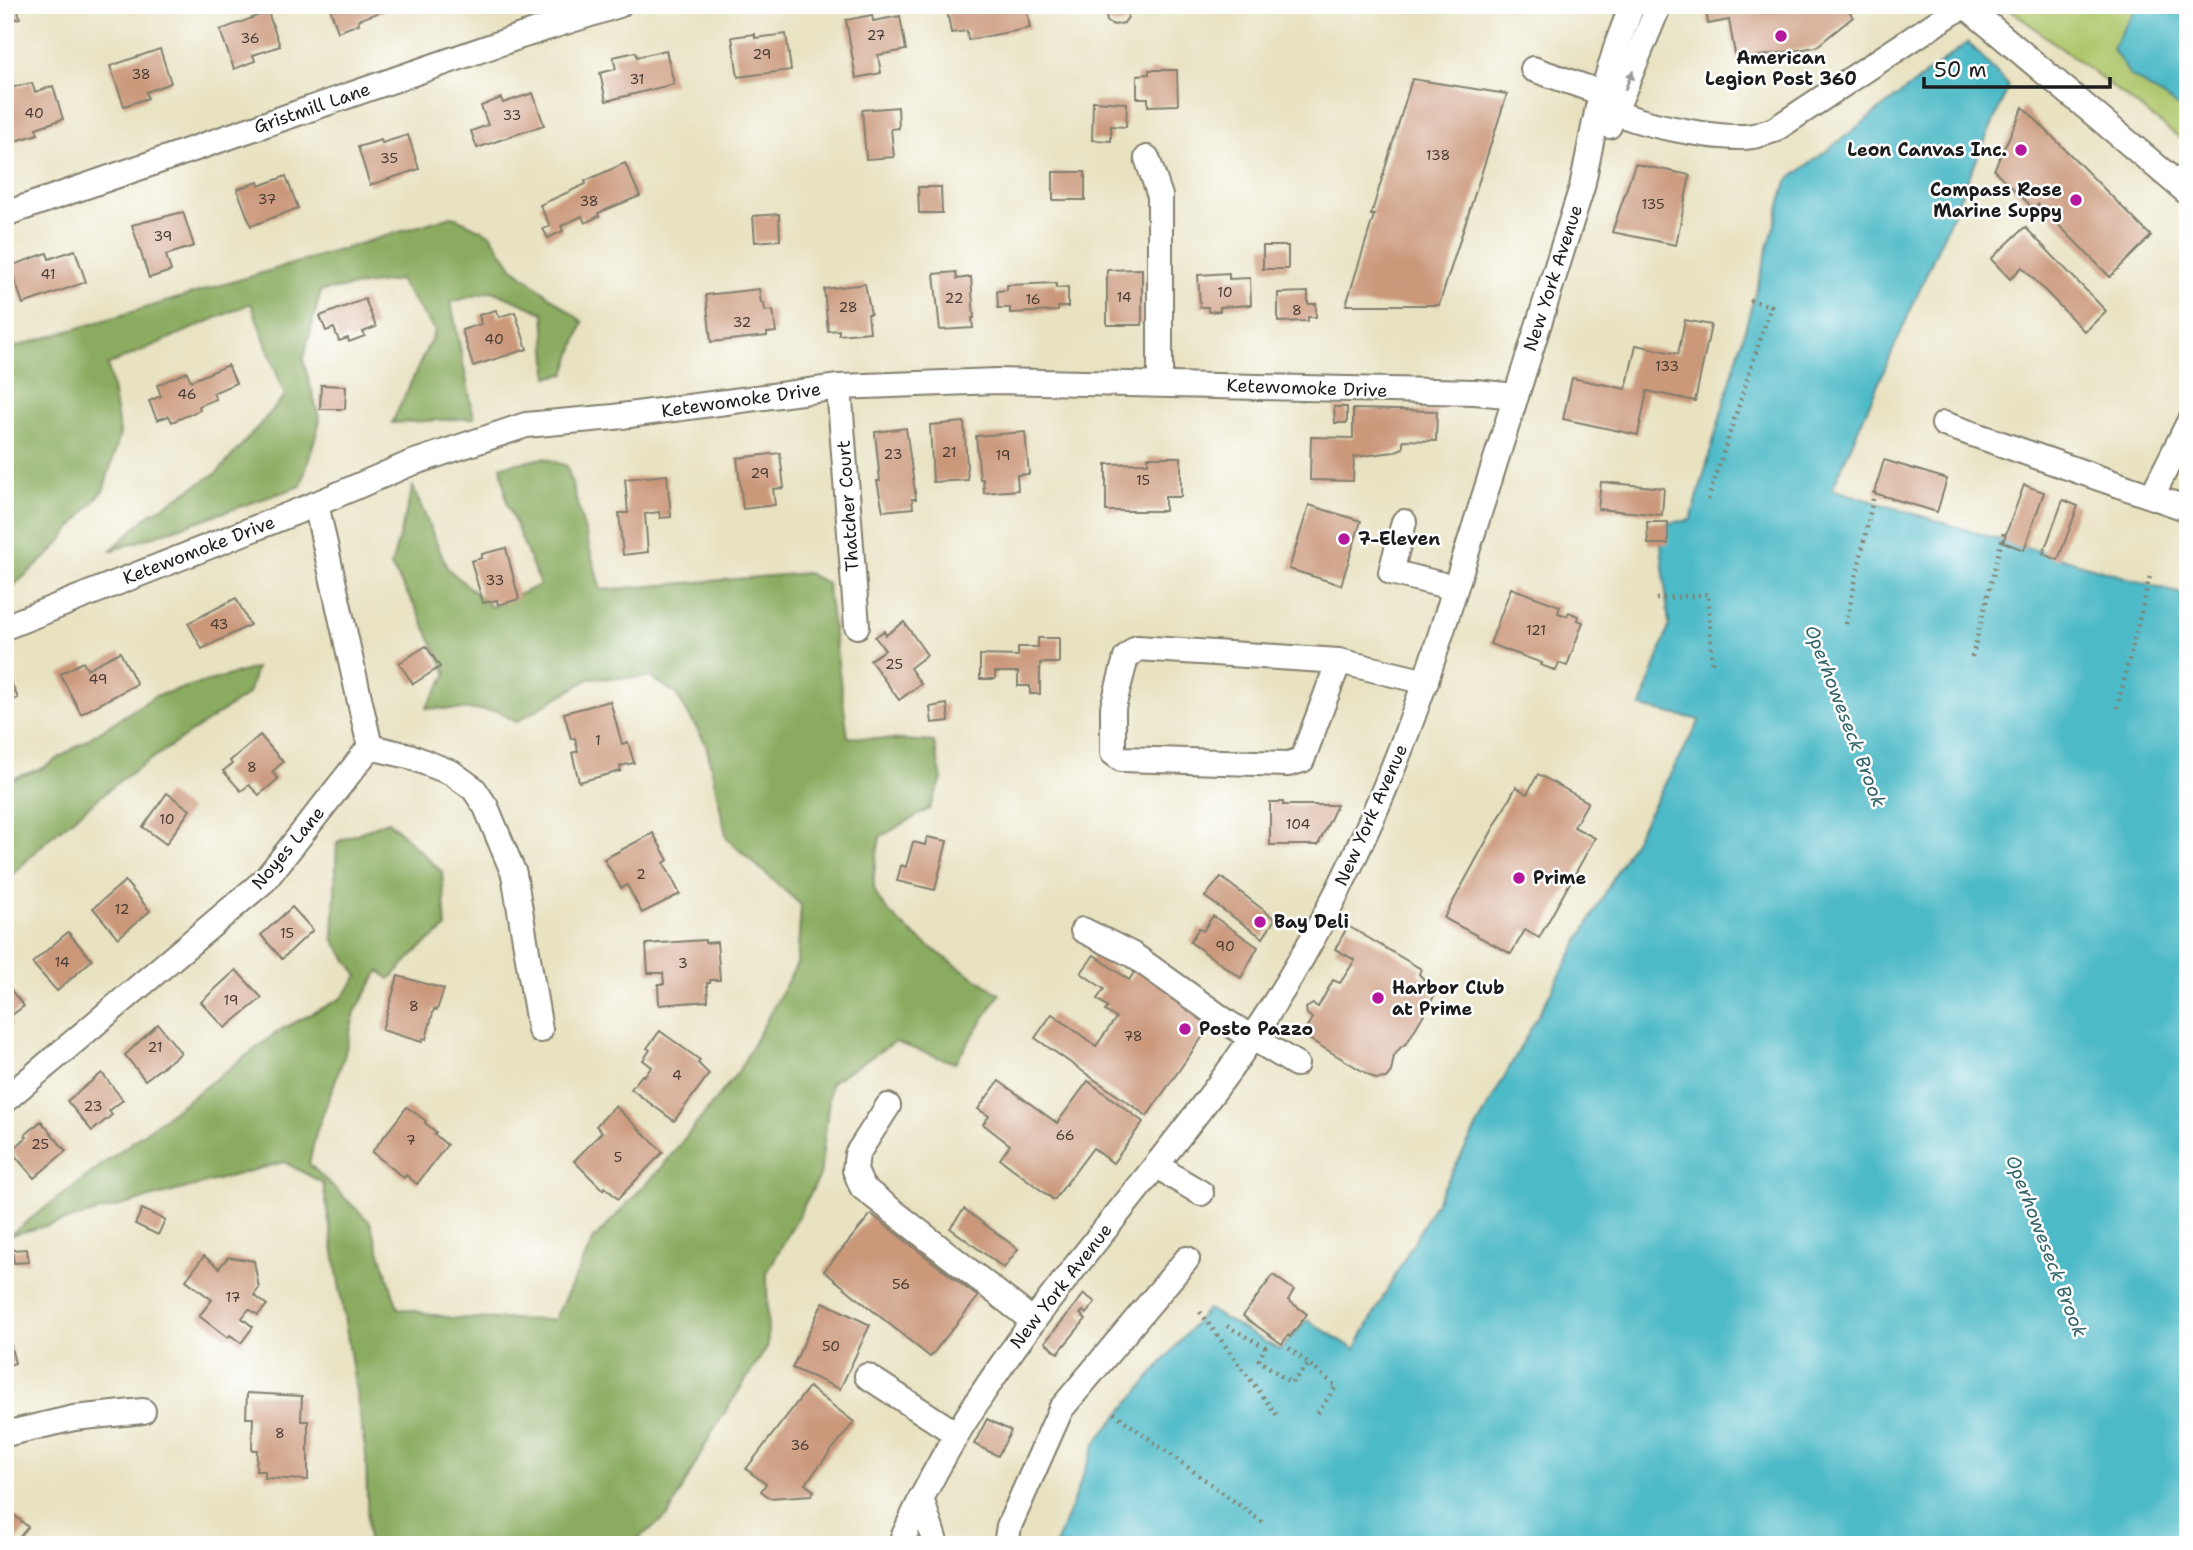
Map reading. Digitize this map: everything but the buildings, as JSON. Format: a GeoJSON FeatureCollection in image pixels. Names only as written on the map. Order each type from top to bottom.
{"type":"FeatureCollection","features":[{"type":"Feature","properties":{"kind":"street","name":"Gristmill Lane"},"geometry":{"type":"LineString","coordinates":[[5,214],[521,36],[619,5]]}},
{"type":"Feature","properties":{"kind":"street","name":"New York Avenue"},"geometry":{"type":"LineString","coordinates":[[900,1545],[921,1498],[956,1433],[995,1373],[1252,1037],[1299,963],[1338,890],[1370,822],[1426,682],[1609,102],[1618,42],[1632,5]]}},
{"type":"Feature","properties":{"kind":"street","name":"New York Avenue"},"geometry":{"type":"LineString","coordinates":[[1609,102],[1659,5]]}},
{"type":"Feature","properties":{"kind":"street"},"geometry":{"type":"LineString","coordinates":[[1990,5],[2051,76]]}},
{"type":"Feature","properties":{"kind":"street"},"geometry":{"type":"LineString","coordinates":[[1533,69],[1609,102],[1629,118],[1724,136],[1752,137],[1774,130],[1965,6],[2188,193]]}},
{"type":"Feature","properties":{"kind":"street"},"geometry":{"type":"LineString","coordinates":[[1147,158],[1160,196],[1160,384]]}},
{"type":"Feature","properties":{"kind":"street","name":"Ketewomoke Drive"},"geometry":{"type":"LineString","coordinates":[[5,627],[316,504],[409,464],[526,425],[614,417],[839,387],[997,381],[1475,392],[1516,396]]}},
{"type":"Feature","properties":{"kind":"street","name":"Thatcher Court"},"geometry":{"type":"LineString","coordinates":[[839,387],[857,626]]}},
{"type":"Feature","properties":{"kind":"street"},"geometry":{"type":"LineString","coordinates":[[1944,424],[2188,509]]}},
{"type":"Feature","properties":{"kind":"street"},"geometry":{"type":"LineString","coordinates":[[2152,496],[2188,424]]}},
{"type":"Feature","properties":{"kind":"street"},"geometry":{"type":"LineString","coordinates":[[316,504],[370,747],[409,756],[452,773],[474,789],[486,807],[514,874],[540,1030]]}},
{"type":"Feature","properties":{"kind":"street"},"geometry":{"type":"LineString","coordinates":[[1404,522],[1391,572],[1455,589]]}},
{"type":"Feature","properties":{"kind":"street"},"geometry":{"type":"LineString","coordinates":[[1339,661],[1302,760],[1288,764],[1121,759],[1113,752],[1113,707],[1126,658],[1137,648],[1339,661],[1426,682]]}},
{"type":"Feature","properties":{"kind":"street","name":"Noyes Lane"},"geometry":{"type":"LineString","coordinates":[[5,1100],[265,880],[370,747]]}},
{"type":"Feature","properties":{"kind":"street"},"geometry":{"type":"LineString","coordinates":[[1083,930],[1133,955],[1228,1023],[1296,1064]]}},
{"type":"Feature","properties":{"kind":"street"},"geometry":{"type":"LineString","coordinates":[[888,1106],[857,1154],[855,1170],[862,1187],[1033,1321]]}},
{"type":"Feature","properties":{"kind":"street"},"geometry":{"type":"LineString","coordinates":[[1157,1164],[1201,1193]]}},
{"type":"Feature","properties":{"kind":"street"},"geometry":{"type":"LineString","coordinates":[[1006,1545],[1009,1525],[1061,1409],[1187,1259]]}},
{"type":"Feature","properties":{"kind":"street"},"geometry":{"type":"LineString","coordinates":[[867,1376],[956,1433]]}},
{"type":"Feature","properties":{"kind":"street"},"geometry":{"type":"LineString","coordinates":[[5,1434],[74,1418],[143,1411]]}},
{"type":"Feature","properties":{"kind":"street"},"geometry":{"type":"LineString","coordinates":[[921,1498],[936,1545]]}},
{"type":"Feature","properties":{"kind":"path"},"geometry":{"type":"LineString","coordinates":[[1708,500],[1771,306],[1746,299]]}},
{"type":"Feature","properties":{"kind":"path"},"geometry":{"type":"LineString","coordinates":[[1846,624],[1875,490]]}},
{"type":"Feature","properties":{"kind":"path"},"geometry":{"type":"LineString","coordinates":[[1972,657],[2005,528]]}},
{"type":"Feature","properties":{"kind":"path"},"geometry":{"type":"LineString","coordinates":[[2117,708],[2151,572]]}},
{"type":"Feature","properties":{"kind":"path"},"geometry":{"type":"LineString","coordinates":[[1656,599],[1708,594],[1713,664]]}},
{"type":"Feature","properties":{"kind":"path"},"geometry":{"type":"LineString","coordinates":[[1200,1312],[1279,1418]]}},
{"type":"Feature","properties":{"kind":"path"},"geometry":{"type":"LineString","coordinates":[[1227,1326],[1265,1347],[1259,1360],[1291,1383],[1309,1364]]}},
{"type":"Feature","properties":{"kind":"path"},"geometry":{"type":"LineString","coordinates":[[1289,1348],[1336,1386],[1315,1417]]}},
{"type":"Feature","properties":{"kind":"path"},"geometry":{"type":"LineString","coordinates":[[1114,1413],[1265,1524]]}},
{"type":"Feature","properties":{"kind":"green space"},"geometry":{"type":"Polygon","coordinates":[[[2004,5],[2188,5],[2188,144],[2004,5]]]}},
{"type":"Feature","properties":{"kind":"green space"},"geometry":{"type":"Polygon","coordinates":[[[452,216],[490,234],[512,267],[583,322],[565,374],[548,377],[544,313],[492,291],[451,302],[474,418],[392,423],[435,331],[399,280],[321,291],[303,359],[320,421],[301,486],[110,551],[149,515],[218,472],[285,396],[251,303],[108,365],[120,434],[104,489],[51,553],[5,593],[5,350],[452,216]]]}},
{"type":"Feature","properties":{"kind":"green space"},"geometry":{"type":"Polygon","coordinates":[[[544,458],[567,466],[601,590],[807,573],[827,583],[848,737],[934,742],[942,780],[929,809],[880,837],[874,868],[874,886],[879,899],[891,914],[928,945],[1000,994],[955,1063],[895,1042],[831,1082],[820,1176],[767,1273],[768,1346],[714,1429],[668,1516],[629,1545],[368,1545],[366,1454],[323,1183],[284,1162],[8,1236],[280,1030],[342,998],[358,976],[333,939],[337,842],[388,821],[442,872],[446,928],[417,951],[390,979],[379,971],[355,1012],[344,1057],[316,1133],[309,1164],[370,1222],[398,1308],[452,1318],[554,1320],[594,1239],[661,1168],[738,1072],[797,964],[801,905],[727,839],[706,744],[676,694],[651,677],[589,679],[516,722],[498,711],[426,708],[447,674],[418,612],[391,566],[413,487],[447,568],[491,607],[540,585],[507,503],[501,466],[544,458]]]}},
{"type":"Feature","properties":{"kind":"green space"},"geometry":{"type":"Polygon","coordinates":[[[256,668],[248,694],[122,779],[47,840],[5,882],[5,781],[43,768],[155,696],[256,668]]]}},
{"type":"Feature","properties":{"kind":"water"},"geometry":{"type":"Polygon","coordinates":[[[2138,5],[2188,5],[2188,113],[2130,75],[2112,48],[2138,5]]]}},
{"type":"Feature","properties":{"kind":"water","name":"Operhoweseck Brook"},"geometry":{"type":"Polygon","coordinates":[[[1968,42],[2009,86],[1832,489],[2188,596],[2188,1545],[1056,1545],[1096,1442],[1207,1309],[1280,1350],[1307,1320],[1355,1349],[1700,720],[1641,707],[1669,626],[1659,524],[1691,520],[1787,181],[1968,42]]]}},
{"type":"Feature","properties":{"kind":"place","name":"American Legion Post 360"},"geometry":{"type":"Point","coordinates":[1781,36]}},
{"type":"Feature","properties":{"kind":"place","name":"Leon Canvas Inc."},"geometry":{"type":"Point","coordinates":[2021,150]}},
{"type":"Feature","properties":{"kind":"place","name":"Compass Rose Marine Suppy"},"geometry":{"type":"Point","coordinates":[2076,200]}},
{"type":"Feature","properties":{"kind":"place","name":"7-Eleven"},"geometry":{"type":"Point","coordinates":[1344,539]}},
{"type":"Feature","properties":{"kind":"place","name":"Prime"},"geometry":{"type":"Point","coordinates":[1519,878]}},
{"type":"Feature","properties":{"kind":"place","name":"Bay Deli"},"geometry":{"type":"Point","coordinates":[1260,922]}},
{"type":"Feature","properties":{"kind":"place","name":"Harbor Club at Prime"},"geometry":{"type":"Point","coordinates":[1378,998]}},
{"type":"Feature","properties":{"kind":"place","name":"Posto Pazzo"},"geometry":{"type":"Point","coordinates":[1185,1029]}}]}
